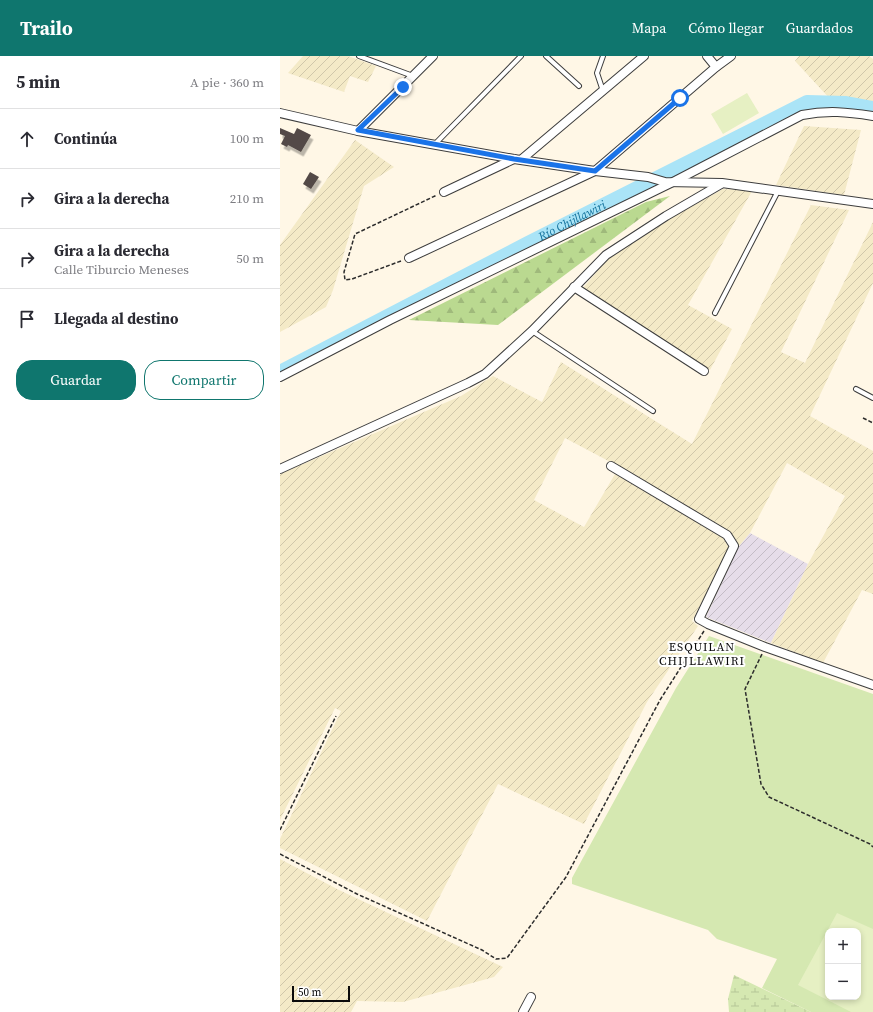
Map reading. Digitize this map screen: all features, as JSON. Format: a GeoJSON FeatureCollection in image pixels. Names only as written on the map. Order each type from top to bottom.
{"type":"FeatureCollection","features":[{"type":"Feature","properties":{"kind":"street"},"geometry":{"type":"LineString","coordinates":[[358,130],[433,56]]}},
{"type":"Feature","properties":{"kind":"street"},"geometry":{"type":"LineString","coordinates":[[444,192],[518,159],[644,56]]}},
{"type":"Feature","properties":{"kind":"street"},"geometry":{"type":"LineString","coordinates":[[707,56],[716,67]]}},
{"type":"Feature","properties":{"kind":"street"},"geometry":{"type":"LineString","coordinates":[[410,258],[595,171],[716,67],[731,56]]}},
{"type":"Feature","properties":{"kind":"street"},"geometry":{"type":"LineString","coordinates":[[280,377],[390,320],[802,115],[818,112],[840,112],[873,116]]}},
{"type":"Feature","properties":{"kind":"street"},"geometry":{"type":"LineString","coordinates":[[280,113],[358,130],[518,159],[595,171],[648,177],[669,182],[722,183],[873,204]]}},
{"type":"Feature","properties":{"kind":"street"},"geometry":{"type":"LineString","coordinates":[[280,469],[485,374],[532,331],[606,255],[666,216],[722,183]]}},
{"type":"Feature","properties":{"kind":"street"},"geometry":{"type":"LineString","coordinates":[[574,287],[704,371]]}},
{"type":"Feature","properties":{"kind":"street"},"geometry":{"type":"LineString","coordinates":[[611,466],[703,519],[727,535],[734,546],[699,619],[765,647],[873,685]]}},
{"type":"Feature","properties":{"kind":"street"},"geometry":{"type":"LineString","coordinates":[[524,1012],[531,997]]}},
{"type":"Feature","properties":{"kind":"lane"},"geometry":{"type":"LineString","coordinates":[[359,56],[414,76]]}},
{"type":"Feature","properties":{"kind":"lane"},"geometry":{"type":"LineString","coordinates":[[435,144],[521,56]]}},
{"type":"Feature","properties":{"kind":"lane"},"geometry":{"type":"LineString","coordinates":[[546,56],[579,86]]}},
{"type":"Feature","properties":{"kind":"lane"},"geometry":{"type":"LineString","coordinates":[[603,56],[597,73],[603,91]]}},
{"type":"Feature","properties":{"kind":"lane"},"geometry":{"type":"LineString","coordinates":[[715,313],[778,191]]}},
{"type":"Feature","properties":{"kind":"lane"},"geometry":{"type":"LineString","coordinates":[[532,331],[653,411]]}},
{"type":"Feature","properties":{"kind":"lane"},"geometry":{"type":"LineString","coordinates":[[856,389],[873,398]]}},
{"type":"Feature","properties":{"kind":"path"},"geometry":{"type":"LineString","coordinates":[[410,258],[352,279],[345,280],[344,272],[355,234],[444,192]]}},
{"type":"Feature","properties":{"kind":"path"},"geometry":{"type":"LineString","coordinates":[[863,418],[873,424]]}},
{"type":"Feature","properties":{"kind":"path"},"geometry":{"type":"LineString","coordinates":[[280,854],[357,894],[482,950],[496,959],[507,958],[566,877],[660,700],[708,624]]}},
{"type":"Feature","properties":{"kind":"path"},"geometry":{"type":"LineString","coordinates":[[765,647],[745,689],[761,784],[769,797],[870,844],[873,847]]}},
{"type":"Feature","properties":{"kind":"path"},"geometry":{"type":"LineString","coordinates":[[280,830],[336,716]]}},
{"type":"Feature","properties":{"kind":"shaded area"},"geometry":{"type":"Polygon","coordinates":[[[303,56],[348,56],[376,66],[368,82],[350,76],[344,92],[288,73],[303,56]]]}},
{"type":"Feature","properties":{"kind":"shaded area"},"geometry":{"type":"Polygon","coordinates":[[[799,56],[869,56],[873,59],[873,103],[852,99],[831,100],[795,61],[799,56]]]}},
{"type":"Feature","properties":{"kind":"shaded area"},"geometry":{"type":"Polygon","coordinates":[[[804,126],[861,130],[844,195],[776,185],[804,126]]]}},
{"type":"Feature","properties":{"kind":"shaded area"},"geometry":{"type":"Polygon","coordinates":[[[355,140],[394,167],[364,186],[333,290],[326,307],[280,332],[280,245],[355,140]]]}},
{"type":"Feature","properties":{"kind":"shaded area"},"geometry":{"type":"Polygon","coordinates":[[[723,189],[752,191],[688,305],[732,329],[710,370],[583,288],[607,260],[673,217],[723,189]]]}},
{"type":"Feature","properties":{"kind":"shaded area"},"geometry":{"type":"Polygon","coordinates":[[[811,205],[849,210],[781,352],[805,363],[873,222],[873,283],[810,416],[873,451],[873,594],[862,590],[823,663],[771,643],[808,564],[845,496],[787,463],[750,533],[739,546],[728,531],[616,465],[565,438],[534,500],[584,527],[615,474],[723,538],[729,548],[692,621],[698,626],[647,702],[584,824],[498,784],[427,921],[280,848],[280,839],[341,711],[335,708],[280,820],[280,474],[461,396],[493,376],[542,402],[561,362],[692,444],[811,205]]]}},
{"type":"Feature","properties":{"kind":"shaded area"},"geometry":{"type":"Polygon","coordinates":[[[750,533],[808,564],[771,643],[706,617],[739,546],[750,533]]]}},
{"type":"Feature","properties":{"kind":"shaded area"},"geometry":{"type":"Polygon","coordinates":[[[280,859],[339,890],[503,967],[494,977],[403,1002],[357,1001],[351,1012],[280,1012],[280,859]]]}},
{"type":"Feature","properties":{"kind":"green space"},"geometry":{"type":"Polygon","coordinates":[[[747,93],[759,113],[723,134],[711,114],[747,93]]]}},
{"type":"Feature","properties":{"kind":"green space"},"geometry":{"type":"Polygon","coordinates":[[[670,196],[498,325],[409,320],[646,202],[670,196]]]}},
{"type":"Feature","properties":{"kind":"green space"},"geometry":{"type":"Polygon","coordinates":[[[709,636],[873,694],[873,1012],[811,1012],[762,988],[777,959],[717,939],[708,930],[572,884],[572,878],[676,688],[709,636]]]}},
{"type":"Feature","properties":{"kind":"green space"},"geometry":{"type":"Polygon","coordinates":[[[837,913],[873,929],[873,1012],[851,1012],[827,1000],[861,1000],[861,928],[829,928],[837,913]]]}},
{"type":"Feature","properties":{"kind":"green space"},"geometry":{"type":"Polygon","coordinates":[[[825,935],[825,964],[825,999],[798,985],[825,935]]]}},
{"type":"Feature","properties":{"kind":"green space"},"geometry":{"type":"Polygon","coordinates":[[[734,975],[811,1012],[729,1012],[728,999],[734,975]]]}},
{"type":"Feature","properties":{"kind":"building"},"geometry":{"type":"Polygon","coordinates":[[[280,128],[294,134],[297,128],[311,135],[301,152],[288,145],[287,147],[281,144],[285,136],[280,134],[280,128]]]}},
{"type":"Feature","properties":{"kind":"building"},"geometry":{"type":"Polygon","coordinates":[[[310,172],[319,177],[311,189],[303,184],[310,172]]]}},
{"type":"Feature","properties":{"kind":"waterway","name":"Río Chijllawiri"},"geometry":{"type":"LineString","coordinates":[[280,372],[528,243],[807,102],[845,103],[873,108]]}},
{"type":"Feature","properties":{"kind":"district","name":"ESQUILAN CHIJLLAWIRI"},"geometry":{"type":"Point","coordinates":[702,654]}},
{"type":"Feature","properties":{"kind":"route"},"geometry":{"type":"LineString","coordinates":[[403,87],[358,130],[514,159],[595,171],[680,98]]}}]}
